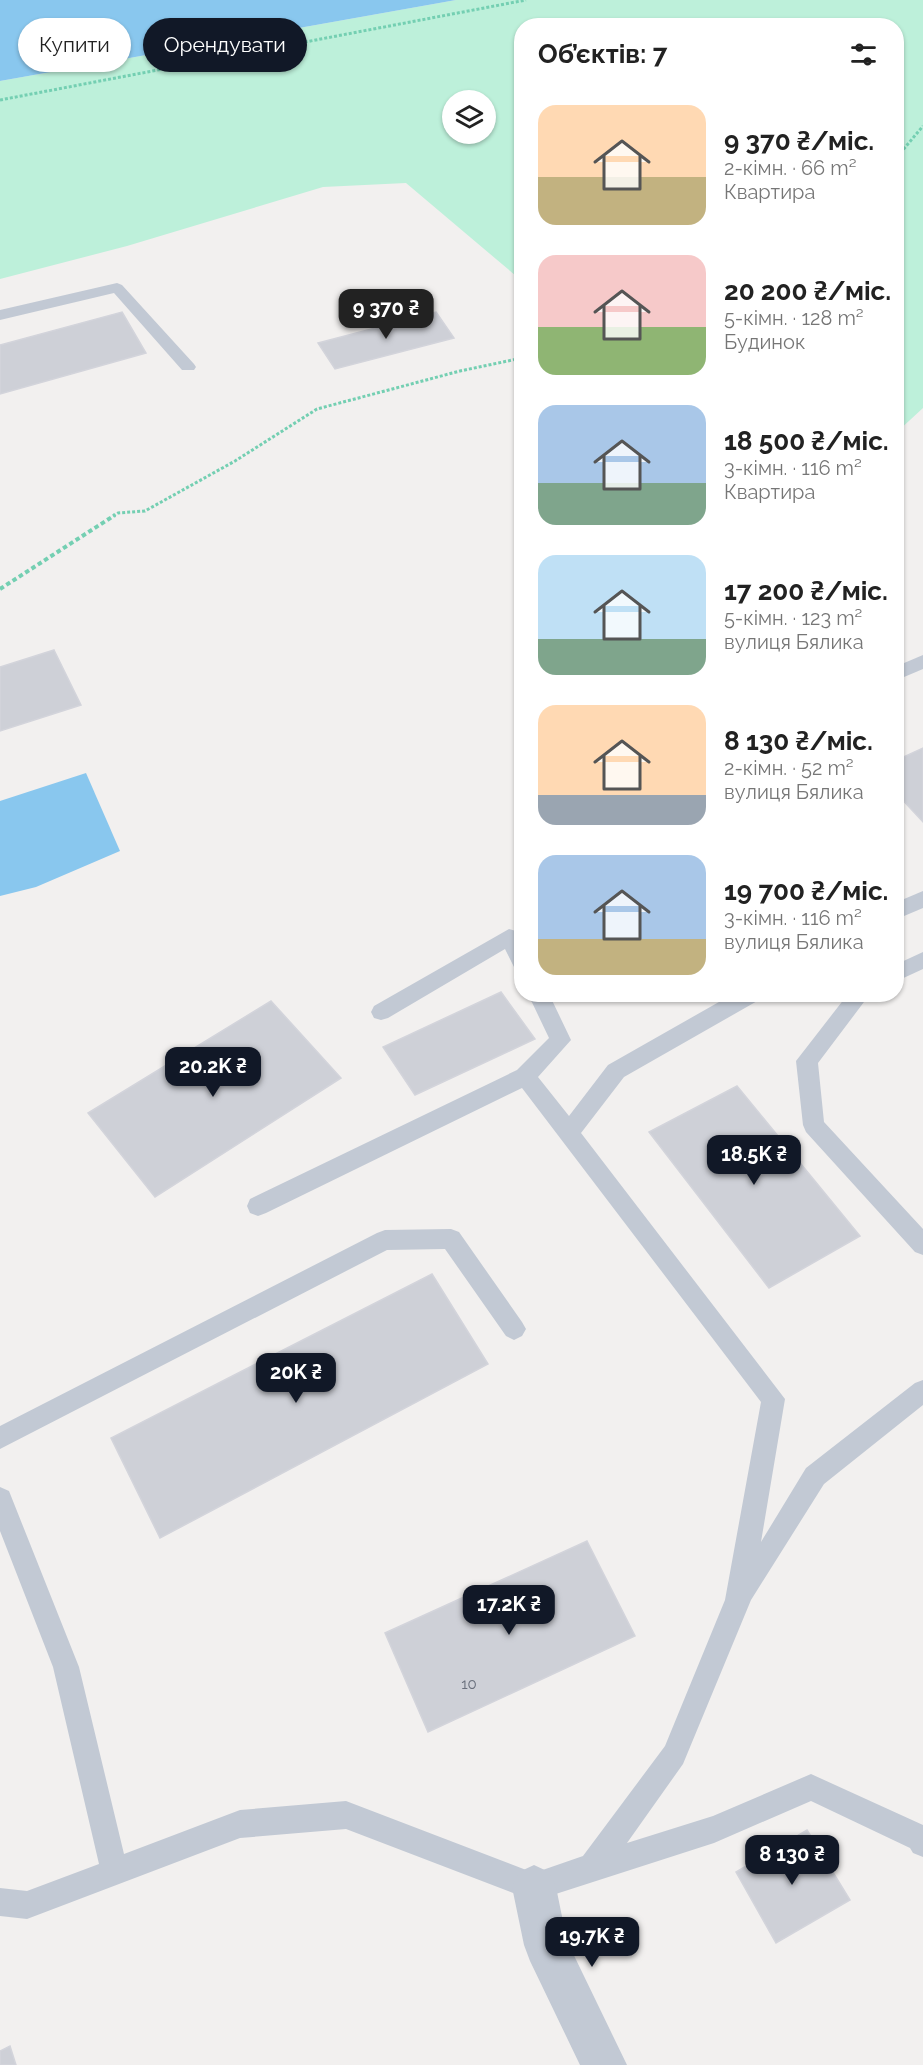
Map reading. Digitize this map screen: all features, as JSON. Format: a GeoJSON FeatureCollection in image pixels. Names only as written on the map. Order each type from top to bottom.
{"type":"FeatureCollection","features":[{"type":"Feature","properties":{"kind":"street"},"geometry":{"type":"LineString","coordinates":[[534,1887],[546,1945],[604,2065]]}},
{"type":"Feature","properties":{"kind":"lane"},"geometry":{"type":"LineString","coordinates":[[0,315],[117,288],[188,367]]}},
{"type":"Feature","properties":{"kind":"lane"},"geometry":{"type":"LineString","coordinates":[[904,670],[923,660]]}},
{"type":"Feature","properties":{"kind":"lane"},"geometry":{"type":"LineString","coordinates":[[904,908],[923,900]]}},
{"type":"Feature","properties":{"kind":"lane"},"geometry":{"type":"LineString","coordinates":[[381,1012],[509,937],[514,947]]}},
{"type":"Feature","properties":{"kind":"lane"},"geometry":{"type":"LineString","coordinates":[[904,970],[923,960]]}},
{"type":"Feature","properties":{"kind":"lane"},"geometry":{"type":"LineString","coordinates":[[258,1206],[525,1076],[560,1040],[542,1002]]}},
{"type":"Feature","properties":{"kind":"lane"},"geometry":{"type":"LineString","coordinates":[[568,1134],[616,1071],[738,1002]]}},
{"type":"Feature","properties":{"kind":"lane"},"geometry":{"type":"LineString","coordinates":[[854,1002],[807,1061],[814,1125],[923,1245]]}},
{"type":"Feature","properties":{"kind":"lane"},"geometry":{"type":"LineString","coordinates":[[525,1076],[772,1399],[738,1600]]}},
{"type":"Feature","properties":{"kind":"lane"},"geometry":{"type":"LineString","coordinates":[[0,1438],[385,1240],[451,1239],[514,1329]]}},
{"type":"Feature","properties":{"kind":"lane"},"geometry":{"type":"LineString","coordinates":[[592,1867],[674,1755],[738,1600],[815,1476],[923,1391]]}},
{"type":"Feature","properties":{"kind":"lane"},"geometry":{"type":"LineString","coordinates":[[0,1499],[66,1667],[115,1872]]}},
{"type":"Feature","properties":{"kind":"lane"},"geometry":{"type":"LineString","coordinates":[[0,1902],[27,1905],[240,1824],[346,1815],[534,1887],[714,1829],[811,1787],[920,1838],[923,1843]]}},
{"type":"Feature","properties":{"kind":"path"},"geometry":{"type":"LineString","coordinates":[[0,100],[526,0]]}},
{"type":"Feature","properties":{"kind":"path"},"geometry":{"type":"LineString","coordinates":[[904,149],[923,126]]}},
{"type":"Feature","properties":{"kind":"path"},"geometry":{"type":"LineString","coordinates":[[0,589],[118,513],[145,511],[235,461],[317,410],[460,371],[514,360]]}},
{"type":"Feature","properties":{"kind":"green space"},"geometry":{"type":"Polygon","coordinates":[[[456,0],[923,0],[923,408],[904,426],[904,18],[514,18],[514,274],[406,183],[323,187],[127,246],[0,279],[0,81],[51,72],[131,72],[131,58],[143,56],[143,72],[307,72],[307,26],[456,0]]]}},
{"type":"Feature","properties":{"kind":"water"},"geometry":{"type":"Polygon","coordinates":[[[0,0],[456,0],[307,26],[307,18],[143,18],[143,56],[131,58],[131,18],[18,18],[18,72],[51,72],[0,81],[0,0]]]}},
{"type":"Feature","properties":{"kind":"water"},"geometry":{"type":"Polygon","coordinates":[[[86,773],[120,851],[36,887],[0,896],[0,801],[86,773]]]}},
{"type":"Feature","properties":{"kind":"building"},"geometry":{"type":"Polygon","coordinates":[[[122,312],[146,353],[0,394],[0,345],[122,312]]]}},
{"type":"Feature","properties":{"kind":"building"},"geometry":{"type":"Polygon","coordinates":[[[436,312],[454,338],[335,369],[318,343],[436,312]]]}},
{"type":"Feature","properties":{"kind":"building"},"geometry":{"type":"Polygon","coordinates":[[[54,650],[81,705],[0,731],[0,667],[54,650]]]}},
{"type":"Feature","properties":{"kind":"building"},"geometry":{"type":"Polygon","coordinates":[[[923,748],[923,822],[904,802],[904,757],[923,748]]]}},
{"type":"Feature","properties":{"kind":"building"},"geometry":{"type":"Polygon","coordinates":[[[501,992],[535,1039],[415,1095],[383,1047],[501,992]]]}},
{"type":"Feature","properties":{"kind":"building"},"geometry":{"type":"Polygon","coordinates":[[[271,1001],[341,1078],[155,1197],[88,1113],[271,1001]]]}},
{"type":"Feature","properties":{"kind":"building"},"geometry":{"type":"Polygon","coordinates":[[[737,1086],[860,1236],[769,1288],[649,1132],[737,1086]]]}},
{"type":"Feature","properties":{"kind":"building"},"geometry":{"type":"Polygon","coordinates":[[[432,1274],[488,1364],[160,1538],[111,1438],[432,1274]]]}},
{"type":"Feature","properties":{"kind":"building"},"geometry":{"type":"Polygon","coordinates":[[[587,1541],[635,1636],[428,1732],[385,1633],[587,1541]]]}},
{"type":"Feature","properties":{"kind":"building"},"geometry":{"type":"Polygon","coordinates":[[[807,1830],[850,1900],[776,1943],[736,1872],[807,1830]]]}},
{"type":"Feature","properties":{"kind":"building"},"geometry":{"type":"Polygon","coordinates":[[[10,2046],[16,2065],[0,2065],[0,2051],[10,2046]]]}}]}
